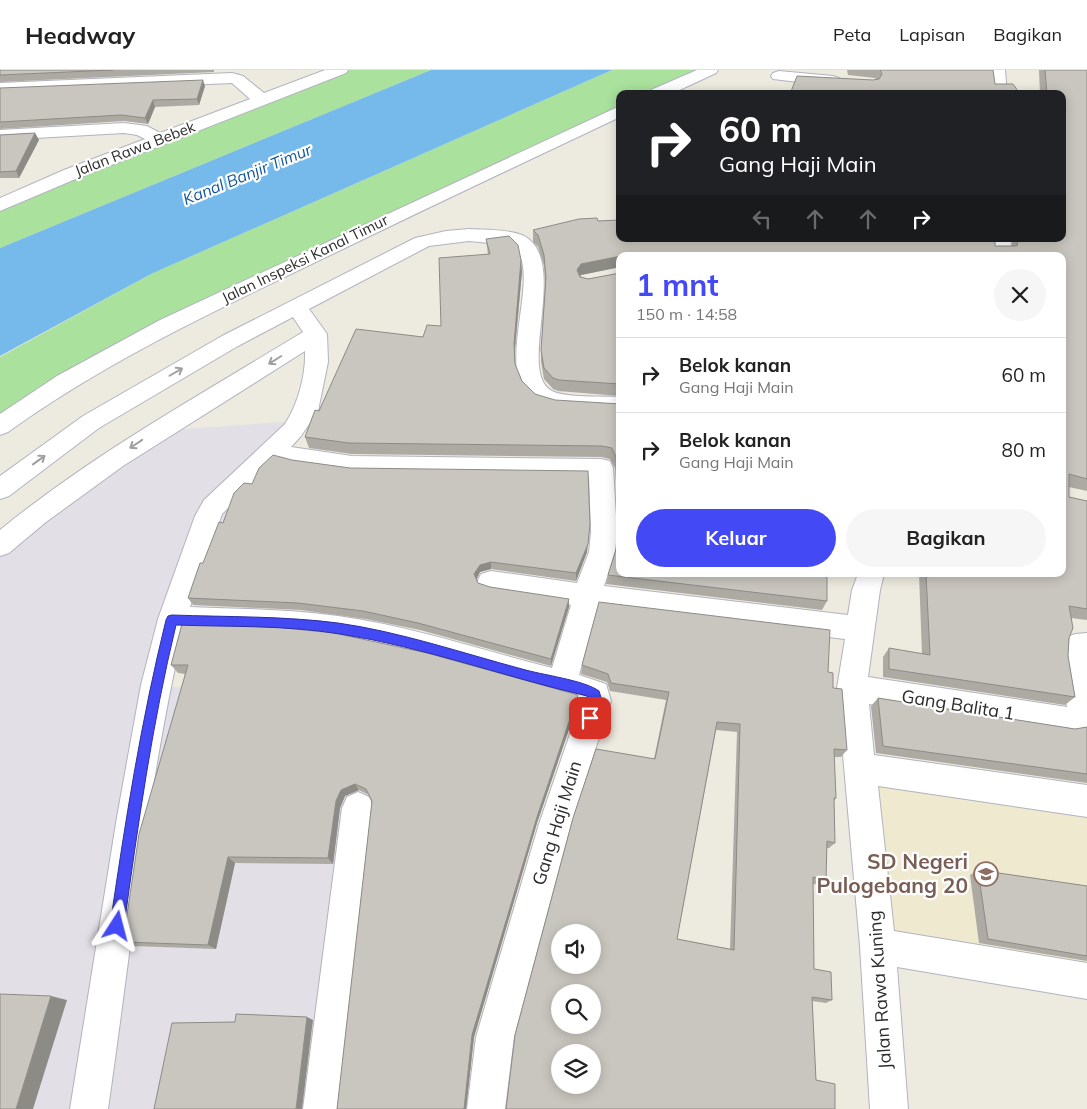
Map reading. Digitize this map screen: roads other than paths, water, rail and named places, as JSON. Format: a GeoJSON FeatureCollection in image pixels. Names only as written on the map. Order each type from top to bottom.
{"type":"FeatureCollection","features":[{"type":"Feature","properties":{"kind":"street","name":"Jalan Rawa Bebek"},"geometry":{"type":"LineString","coordinates":[[0,204],[340,70]]}},
{"type":"Feature","properties":{"kind":"street"},"geometry":{"type":"LineString","coordinates":[[666,90],[710,70]]}},
{"type":"Feature","properties":{"kind":"street"},"geometry":{"type":"LineString","coordinates":[[997,70],[999,90]]}},
{"type":"Feature","properties":{"kind":"street"},"geometry":{"type":"LineString","coordinates":[[0,88],[232,78],[237,79],[266,98]]}},
{"type":"Feature","properties":{"kind":"street"},"geometry":{"type":"LineString","coordinates":[[773,78],[851,82]]}},
{"type":"Feature","properties":{"kind":"street","name":"Jalan Inspeksi Kanal Timur"},"geometry":{"type":"LineString","coordinates":[[0,426],[34,400],[82,370],[166,325],[616,113]]}},
{"type":"Feature","properties":{"kind":"street"},"geometry":{"type":"LineString","coordinates":[[0,135],[124,128],[142,130],[159,140]]}},
{"type":"Feature","properties":{"kind":"street"},"geometry":{"type":"LineString","coordinates":[[0,191],[20,195]]}},
{"type":"Feature","properties":{"kind":"street"},"geometry":{"type":"LineString","coordinates":[[0,489],[91,422],[230,341],[422,242],[467,234],[516,240],[531,258],[534,274],[527,368],[536,391],[542,396],[552,399],[616,405]]}},
{"type":"Feature","properties":{"kind":"street"},"geometry":{"type":"LineString","coordinates":[[89,1109],[133,818],[156,686],[172,620],[208,516],[213,507],[293,430],[306,411],[317,362],[316,334],[297,308]]}},
{"type":"Feature","properties":{"kind":"street"},"geometry":{"type":"LineString","coordinates":[[0,546],[31,518],[156,431],[316,334]]}},
{"type":"Feature","properties":{"kind":"street"},"geometry":{"type":"LineString","coordinates":[[272,451],[296,457],[352,465],[601,468],[604,532],[602,552],[586,596],[562,685]]}},
{"type":"Feature","properties":{"kind":"street","name":"Jalan Rawa Kuning"},"geometry":{"type":"LineString","coordinates":[[870,577],[866,590],[852,688],[878,946],[889,1109]]}},
{"type":"Feature","properties":{"kind":"street"},"geometry":{"type":"LineString","coordinates":[[491,582],[586,596],[860,629]]}},
{"type":"Feature","properties":{"kind":"street","name":"Gang Haji Main"},"geometry":{"type":"LineString","coordinates":[[172,620],[280,623],[339,628],[416,645],[590,691],[594,694],[596,701],[555,824],[495,1037],[486,1109]]}},
{"type":"Feature","properties":{"kind":"street","name":"Gang Balita 1"},"geometry":{"type":"LineString","coordinates":[[852,688],[1065,721],[1076,720],[1081,715],[1082,709],[1074,674],[1073,652],[1075,647],[1087,646]]}},
{"type":"Feature","properties":{"kind":"street"},"geometry":{"type":"LineString","coordinates":[[860,768],[1087,801]]}},
{"type":"Feature","properties":{"kind":"street"},"geometry":{"type":"LineString","coordinates":[[322,1109],[358,808]]}},
{"type":"Feature","properties":{"kind":"street"},"geometry":{"type":"LineString","coordinates":[[878,946],[1087,981]]}},
{"type":"Feature","properties":{"kind":"water","name":"Kanal Banjir Timur"},"geometry":{"type":"Polygon","coordinates":[[[431,70],[612,70],[151,274],[0,356],[0,248],[431,70]]]}},
{"type":"Feature","properties":{"kind":"place","name":"SD Negeri Pulogebang 20"},"geometry":{"type":"Point","coordinates":[986,874]}}]}
